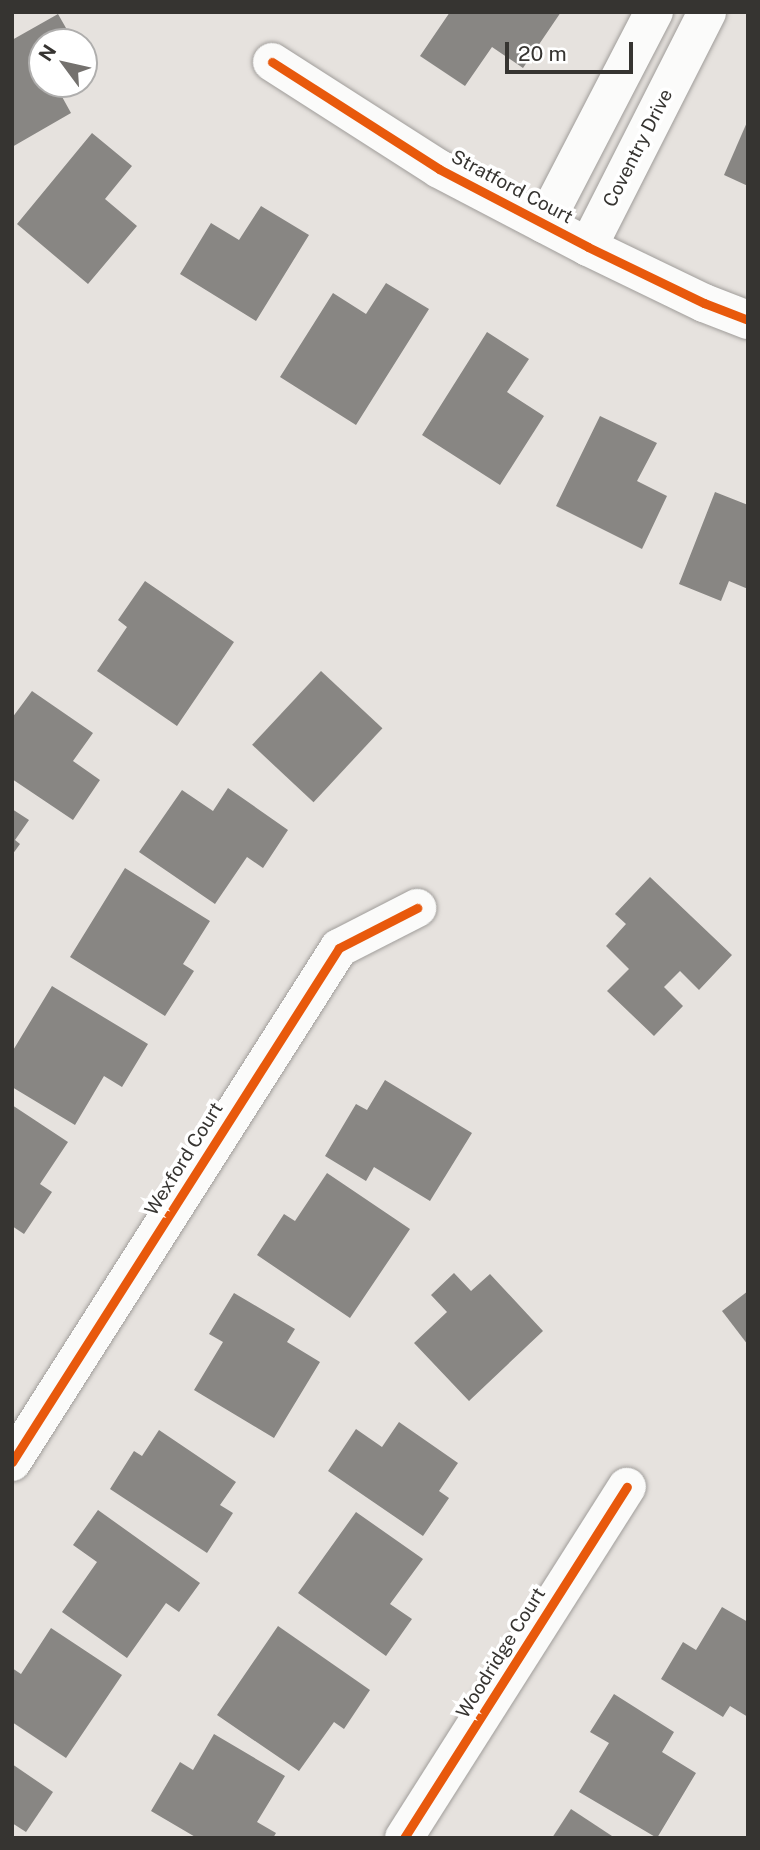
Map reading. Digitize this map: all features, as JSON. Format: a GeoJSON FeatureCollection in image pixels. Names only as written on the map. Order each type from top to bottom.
{"type":"FeatureCollection","features":[{"type":"Feature","properties":{"kind":"street"},"geometry":{"type":"LineString","coordinates":[[544,224],[654,12]]}},
{"type":"Feature","properties":{"kind":"street","name":"Coventry Drive"},"geometry":{"type":"LineString","coordinates":[[588,247],[707,12]]}},
{"type":"Feature","properties":{"kind":"street","name":"Stratford Court"},"geometry":{"type":"LineString","coordinates":[[272,62],[439,169],[588,247],[704,303],[748,320]]}},
{"type":"Feature","properties":{"kind":"street","name":"Wexford Court"},"geometry":{"type":"LineString","coordinates":[[12,1462],[339,948],[417,908]]}},
{"type":"Feature","properties":{"kind":"street","name":"Woodridge Court"},"geometry":{"type":"LineString","coordinates":[[404,1838],[627,1487]]}},
{"type":"Feature","properties":{"kind":"building"},"geometry":{"type":"Polygon","coordinates":[[[450,12],[561,12],[523,68],[492,47],[465,86],[420,56],[450,12]]]}},
{"type":"Feature","properties":{"kind":"building"},"geometry":{"type":"Polygon","coordinates":[[[58,14],[66,28],[33,28],[58,14]]]}},
{"type":"Feature","properties":{"kind":"building"},"geometry":{"type":"Polygon","coordinates":[[[28,31],[28,98],[63,98],[71,113],[12,147],[12,40],[28,31]]]}},
{"type":"Feature","properties":{"kind":"building"},"geometry":{"type":"Polygon","coordinates":[[[748,120],[748,186],[724,175],[748,120]]]}},
{"type":"Feature","properties":{"kind":"building"},"geometry":{"type":"Polygon","coordinates":[[[92,133],[132,166],[105,199],[137,226],[88,284],[17,224],[92,133]]]}},
{"type":"Feature","properties":{"kind":"building"},"geometry":{"type":"Polygon","coordinates":[[[261,206],[309,235],[256,321],[180,274],[211,223],[239,240],[261,206]]]}},
{"type":"Feature","properties":{"kind":"building"},"geometry":{"type":"Polygon","coordinates":[[[386,283],[429,309],[356,425],[280,377],[333,293],[366,314],[386,283]]]}},
{"type":"Feature","properties":{"kind":"building"},"geometry":{"type":"Polygon","coordinates":[[[487,332],[529,359],[507,392],[544,416],[500,485],[422,435],[487,332]]]}},
{"type":"Feature","properties":{"kind":"building"},"geometry":{"type":"Polygon","coordinates":[[[600,416],[657,443],[637,481],[667,496],[642,549],[556,506],[600,416]]]}},
{"type":"Feature","properties":{"kind":"building"},"geometry":{"type":"Polygon","coordinates":[[[715,492],[748,505],[748,589],[729,581],[721,601],[679,584],[715,492]]]}},
{"type":"Feature","properties":{"kind":"building"},"geometry":{"type":"Polygon","coordinates":[[[145,581],[234,642],[177,726],[97,671],[127,627],[118,620],[145,581]]]}},
{"type":"Feature","properties":{"kind":"building"},"geometry":{"type":"Polygon","coordinates":[[[321,671],[382,728],[314,802],[252,745],[321,671]]]}},
{"type":"Feature","properties":{"kind":"building"},"geometry":{"type":"Polygon","coordinates":[[[32,691],[93,733],[73,761],[100,780],[73,820],[12,779],[12,718],[32,691]]]}},
{"type":"Feature","properties":{"kind":"building"},"geometry":{"type":"Polygon","coordinates":[[[228,788],[288,830],[263,868],[247,857],[215,904],[139,852],[182,790],[213,811],[228,788]]]}},
{"type":"Feature","properties":{"kind":"building"},"geometry":{"type":"Polygon","coordinates":[[[12,809],[29,820],[15,840],[20,844],[12,855],[12,809]]]}},
{"type":"Feature","properties":{"kind":"building"},"geometry":{"type":"Polygon","coordinates":[[[125,868],[210,921],[183,964],[194,971],[165,1016],[70,957],[125,868]]]}},
{"type":"Feature","properties":{"kind":"building"},"geometry":{"type":"Polygon","coordinates":[[[650,877],[732,955],[699,990],[680,971],[664,987],[683,1006],[654,1036],[607,991],[629,969],[606,946],[626,924],[615,914],[650,877]]]}},
{"type":"Feature","properties":{"kind":"building"},"geometry":{"type":"Polygon","coordinates":[[[52,986],[148,1044],[122,1087],[104,1076],[75,1125],[12,1087],[12,1052],[52,986]]]}},
{"type":"Feature","properties":{"kind":"building"},"geometry":{"type":"Polygon","coordinates":[[[385,1080],[472,1133],[430,1201],[374,1167],[366,1181],[325,1156],[356,1104],[367,1110],[385,1080]]]}},
{"type":"Feature","properties":{"kind":"building"},"geometry":{"type":"Polygon","coordinates":[[[12,1105],[68,1142],[40,1184],[52,1192],[24,1234],[12,1226],[12,1105]]]}},
{"type":"Feature","properties":{"kind":"building"},"geometry":{"type":"Polygon","coordinates":[[[327,1173],[410,1229],[350,1318],[257,1255],[284,1214],[295,1221],[327,1173]]]}},
{"type":"Feature","properties":{"kind":"building"},"geometry":{"type":"Polygon","coordinates":[[[454,1273],[471,1291],[490,1274],[543,1331],[469,1401],[414,1343],[447,1312],[431,1295],[454,1273]]]}},
{"type":"Feature","properties":{"kind":"building"},"geometry":{"type":"Polygon","coordinates":[[[748,1291],[748,1345],[722,1311],[748,1291]]]}},
{"type":"Feature","properties":{"kind":"building"},"geometry":{"type":"Polygon","coordinates":[[[234,1293],[295,1329],[287,1342],[320,1362],[274,1438],[194,1390],[223,1342],[209,1334],[234,1293]]]}},
{"type":"Feature","properties":{"kind":"building"},"geometry":{"type":"Polygon","coordinates":[[[399,1422],[458,1463],[439,1491],[449,1498],[423,1536],[328,1471],[356,1429],[382,1447],[399,1422]]]}},
{"type":"Feature","properties":{"kind":"building"},"geometry":{"type":"Polygon","coordinates":[[[159,1430],[236,1482],[220,1505],[233,1513],[207,1553],[110,1489],[134,1451],[142,1456],[159,1430]]]}},
{"type":"Feature","properties":{"kind":"building"},"geometry":{"type":"Polygon","coordinates":[[[98,1510],[200,1583],[179,1612],[166,1603],[127,1658],[62,1612],[97,1562],[73,1545],[98,1510]]]}},
{"type":"Feature","properties":{"kind":"building"},"geometry":{"type":"Polygon","coordinates":[[[356,1512],[423,1559],[390,1604],[412,1619],[386,1656],[298,1593],[356,1512]]]}},
{"type":"Feature","properties":{"kind":"building"},"geometry":{"type":"Polygon","coordinates":[[[722,1607],[748,1622],[748,1717],[730,1706],[723,1717],[661,1679],[683,1642],[696,1650],[722,1607]]]}},
{"type":"Feature","properties":{"kind":"building"},"geometry":{"type":"Polygon","coordinates":[[[278,1626],[370,1690],[344,1729],[334,1722],[299,1771],[217,1715],[278,1626]]]}},
{"type":"Feature","properties":{"kind":"building"},"geometry":{"type":"Polygon","coordinates":[[[51,1628],[122,1675],[66,1758],[12,1722],[12,1668],[21,1674],[51,1628]]]}},
{"type":"Feature","properties":{"kind":"building"},"geometry":{"type":"Polygon","coordinates":[[[614,1694],[674,1732],[662,1752],[696,1773],[657,1838],[579,1792],[609,1743],[590,1732],[614,1694]]]}},
{"type":"Feature","properties":{"kind":"building"},"geometry":{"type":"Polygon","coordinates":[[[214,1734],[285,1776],[257,1822],[276,1833],[273,1838],[197,1838],[151,1811],[180,1762],[193,1770],[214,1734]]]}},
{"type":"Feature","properties":{"kind":"building"},"geometry":{"type":"Polygon","coordinates":[[[12,1764],[53,1792],[26,1832],[12,1823],[12,1764]]]}},
{"type":"Feature","properties":{"kind":"building"},"geometry":{"type":"Polygon","coordinates":[[[571,1809],[615,1838],[552,1838],[571,1809]]]}},
{"type":"Feature","properties":{"kind":"cycle path"},"geometry":{"type":"LineString","coordinates":[[272,62],[439,169],[588,247],[704,303],[748,320]]}},
{"type":"Feature","properties":{"kind":"cycle path"},"geometry":{"type":"LineString","coordinates":[[12,1462],[339,948],[417,908]]}},
{"type":"Feature","properties":{"kind":"cycle path"},"geometry":{"type":"LineString","coordinates":[[404,1838],[627,1487]]}}]}
